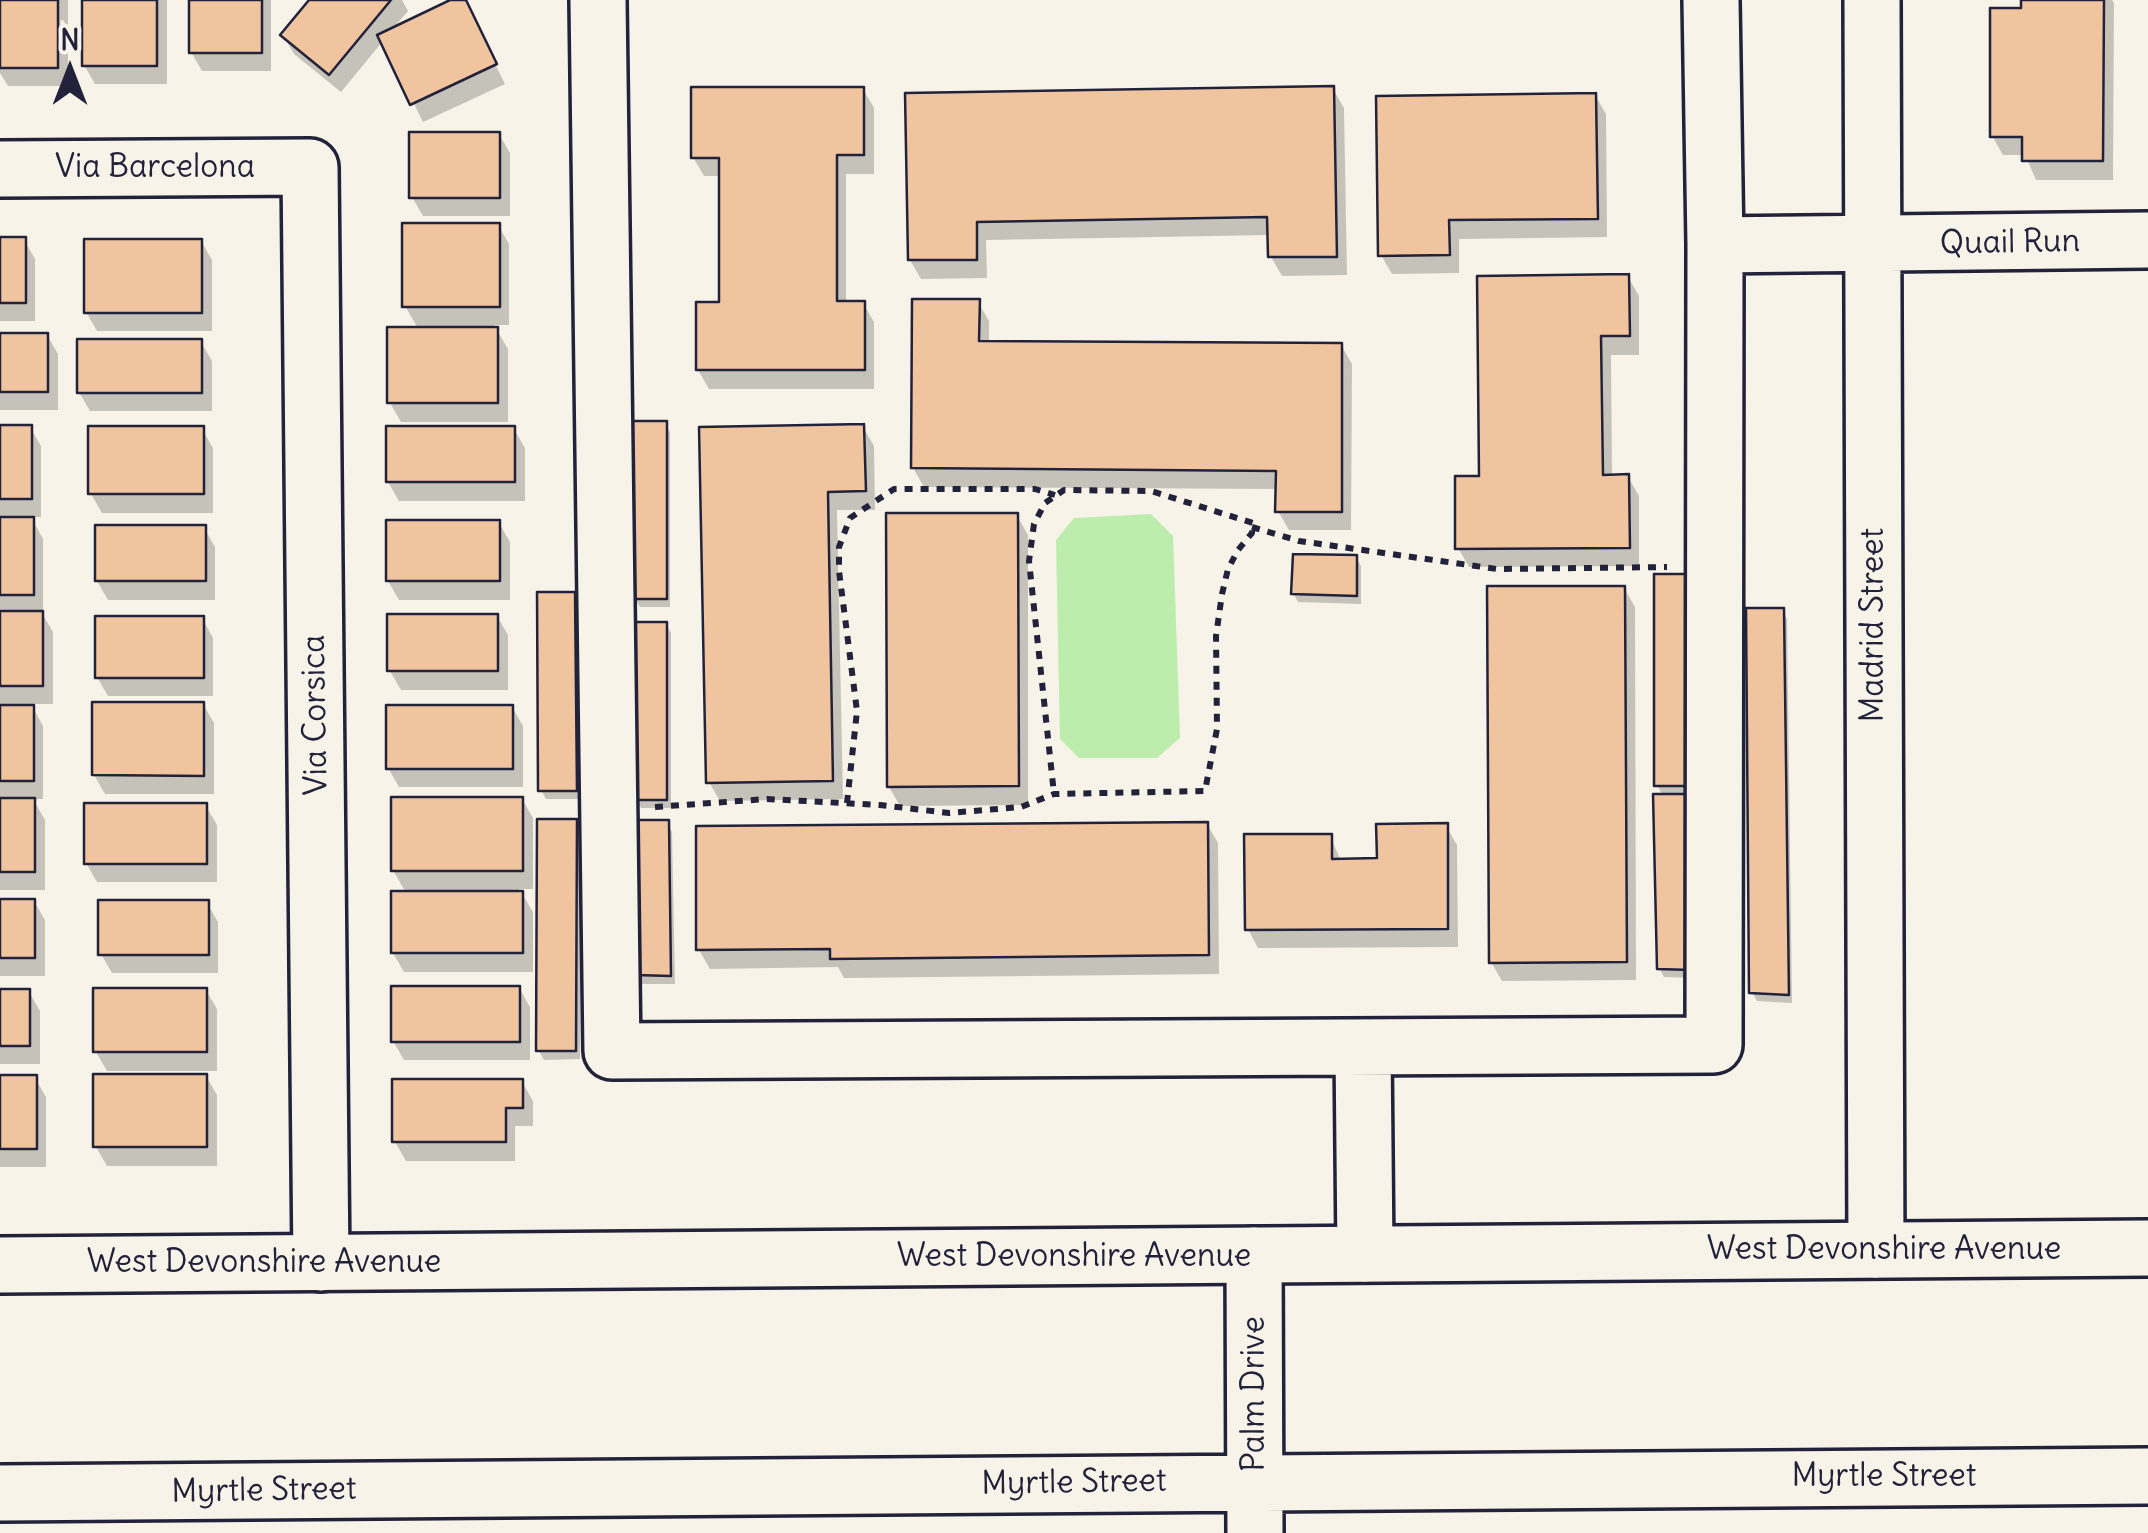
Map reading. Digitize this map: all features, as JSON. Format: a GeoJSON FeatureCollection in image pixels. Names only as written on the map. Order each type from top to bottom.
{"type":"FeatureCollection","features":[{"type":"Feature","properties":{"kind":"street"},"geometry":{"type":"LineString","coordinates":[[598,0],[612,1052],[1714,1045],[1715,245],[1711,0]]}},
{"type":"Feature","properties":{"kind":"street","name":"Madrid Street"},"geometry":{"type":"LineString","coordinates":[[1872,0],[1876,1250]]}},
{"type":"Feature","properties":{"kind":"street","name":"Via Barcelona"},"geometry":{"type":"LineString","coordinates":[[0,169],[310,167]]}},
{"type":"Feature","properties":{"kind":"street","name":"Via Corsica"},"geometry":{"type":"LineString","coordinates":[[310,167],[321,1262]]}},
{"type":"Feature","properties":{"kind":"street","name":"Quail Run"},"geometry":{"type":"LineString","coordinates":[[1715,245],[2148,240]]}},
{"type":"Feature","properties":{"kind":"street"},"geometry":{"type":"LineString","coordinates":[[1363,1047],[1364,1254]]}},
{"type":"Feature","properties":{"kind":"street","name":"West Devonshire Avenue"},"geometry":{"type":"LineString","coordinates":[[0,1265],[2148,1248]]}},
{"type":"Feature","properties":{"kind":"street","name":"Palm Drive"},"geometry":{"type":"LineString","coordinates":[[1254,1255],[1255,1507]]}},
{"type":"Feature","properties":{"kind":"street","name":"Myrtle Street"},"geometry":{"type":"LineString","coordinates":[[0,1493],[1255,1507],[2148,1476]]}},
{"type":"Feature","properties":{"kind":"path"},"geometry":{"type":"LineString","coordinates":[[847,804],[856,711],[839,547],[850,518],[894,489],[1036,489],[1056,496]]}},
{"type":"Feature","properties":{"kind":"path"},"geometry":{"type":"LineString","coordinates":[[609,810],[766,799],[949,813],[1020,807],[1054,794],[1205,791],[1217,729],[1216,636],[1222,594],[1228,569],[1252,533],[1253,523],[1151,491],[1064,490],[1045,503],[1034,524],[1028,561],[1054,794]]}},
{"type":"Feature","properties":{"kind":"path"},"geometry":{"type":"LineString","coordinates":[[1252,528],[1299,542],[1497,569],[1714,566]]}},
{"type":"Feature","properties":{"kind":"green space"},"geometry":{"type":"Polygon","coordinates":[[[1151,514],[1173,536],[1180,738],[1157,758],[1079,758],[1060,739],[1056,540],[1074,518],[1151,514]]]}},
{"type":"Feature","properties":{"kind":"building"},"geometry":{"type":"Polygon","coordinates":[[[0,0],[58,0],[58,68],[0,68],[0,0]]]}},
{"type":"Feature","properties":{"kind":"building"},"geometry":{"type":"Polygon","coordinates":[[[82,0],[157,0],[157,66],[82,66],[82,0]]]}},
{"type":"Feature","properties":{"kind":"building"},"geometry":{"type":"Polygon","coordinates":[[[189,0],[262,0],[262,53],[189,53],[189,0]]]}},
{"type":"Feature","properties":{"kind":"building"},"geometry":{"type":"Polygon","coordinates":[[[309,0],[391,0],[329,75],[280,35],[309,0]]]}},
{"type":"Feature","properties":{"kind":"building"},"geometry":{"type":"Polygon","coordinates":[[[450,0],[466,0],[497,64],[410,105],[377,35],[450,0]]]}},
{"type":"Feature","properties":{"kind":"building"},"geometry":{"type":"Polygon","coordinates":[[[2021,0],[2104,0],[2103,161],[2022,161],[2022,137],[1990,137],[1990,8],[2021,8],[2021,0]]]}},
{"type":"Feature","properties":{"kind":"building"},"geometry":{"type":"Polygon","coordinates":[[[1334,86],[1337,257],[1268,257],[1267,217],[977,222],[977,260],[908,260],[905,93],[1334,86]]]}},
{"type":"Feature","properties":{"kind":"building"},"geometry":{"type":"Polygon","coordinates":[[[691,87],[864,87],[864,155],[837,155],[837,301],[865,301],[865,370],[696,370],[696,302],[719,302],[719,158],[691,158],[691,87]]]}},
{"type":"Feature","properties":{"kind":"building"},"geometry":{"type":"Polygon","coordinates":[[[1596,93],[1598,219],[1449,220],[1450,255],[1378,256],[1376,96],[1596,93]]]}},
{"type":"Feature","properties":{"kind":"building"},"geometry":{"type":"Polygon","coordinates":[[[409,132],[500,132],[500,198],[409,198],[409,132]]]}},
{"type":"Feature","properties":{"kind":"building"},"geometry":{"type":"Polygon","coordinates":[[[402,223],[500,223],[500,307],[402,307],[402,223]]]}},
{"type":"Feature","properties":{"kind":"building"},"geometry":{"type":"Polygon","coordinates":[[[0,237],[26,237],[26,303],[0,303],[0,237]]]}},
{"type":"Feature","properties":{"kind":"building"},"geometry":{"type":"Polygon","coordinates":[[[84,239],[202,239],[202,313],[84,313],[84,239]]]}},
{"type":"Feature","properties":{"kind":"building"},"geometry":{"type":"Polygon","coordinates":[[[1629,274],[1630,336],[1601,336],[1603,475],[1629,474],[1630,548],[1455,549],[1455,476],[1479,476],[1477,276],[1629,274]]]}},
{"type":"Feature","properties":{"kind":"building"},"geometry":{"type":"Polygon","coordinates":[[[912,299],[980,299],[979,341],[1342,343],[1342,512],[1275,512],[1276,471],[911,468],[912,299]]]}},
{"type":"Feature","properties":{"kind":"building"},"geometry":{"type":"Polygon","coordinates":[[[387,327],[498,327],[498,403],[387,403],[387,327]]]}},
{"type":"Feature","properties":{"kind":"building"},"geometry":{"type":"Polygon","coordinates":[[[0,333],[48,333],[48,392],[0,392],[0,333]]]}},
{"type":"Feature","properties":{"kind":"building"},"geometry":{"type":"Polygon","coordinates":[[[77,339],[202,339],[202,393],[77,393],[77,339]]]}},
{"type":"Feature","properties":{"kind":"building"},"geometry":{"type":"Polygon","coordinates":[[[632,421],[667,421],[667,599],[632,599],[632,421]]]}},
{"type":"Feature","properties":{"kind":"building"},"geometry":{"type":"Polygon","coordinates":[[[864,424],[866,491],[828,492],[833,781],[706,783],[699,427],[864,424]]]}},
{"type":"Feature","properties":{"kind":"building"},"geometry":{"type":"Polygon","coordinates":[[[0,425],[32,425],[32,499],[0,499],[0,425]]]}},
{"type":"Feature","properties":{"kind":"building"},"geometry":{"type":"Polygon","coordinates":[[[88,426],[204,426],[204,494],[88,494],[88,426]]]}},
{"type":"Feature","properties":{"kind":"building"},"geometry":{"type":"Polygon","coordinates":[[[386,426],[515,426],[515,482],[386,482],[386,426]]]}},
{"type":"Feature","properties":{"kind":"building"},"geometry":{"type":"Polygon","coordinates":[[[886,513],[1018,513],[1019,786],[887,787],[886,513]]]}},
{"type":"Feature","properties":{"kind":"building"},"geometry":{"type":"Polygon","coordinates":[[[0,517],[34,517],[34,595],[0,595],[0,517]]]}},
{"type":"Feature","properties":{"kind":"building"},"geometry":{"type":"Polygon","coordinates":[[[386,520],[500,520],[500,581],[386,581],[386,520]]]}},
{"type":"Feature","properties":{"kind":"building"},"geometry":{"type":"Polygon","coordinates":[[[95,525],[206,525],[206,581],[95,581],[95,525]]]}},
{"type":"Feature","properties":{"kind":"building"},"geometry":{"type":"Polygon","coordinates":[[[1293,554],[1357,555],[1357,596],[1291,594],[1293,554]]]}},
{"type":"Feature","properties":{"kind":"building"},"geometry":{"type":"Polygon","coordinates":[[[1654,574],[1688,574],[1691,786],[1654,786],[1654,574]]]}},
{"type":"Feature","properties":{"kind":"building"},"geometry":{"type":"Polygon","coordinates":[[[1487,586],[1625,586],[1627,962],[1489,963],[1487,586]]]}},
{"type":"Feature","properties":{"kind":"building"},"geometry":{"type":"Polygon","coordinates":[[[537,592],[575,592],[577,791],[538,791],[537,592]]]}},
{"type":"Feature","properties":{"kind":"building"},"geometry":{"type":"Polygon","coordinates":[[[1746,608],[1784,608],[1789,995],[1749,993],[1746,608]]]}},
{"type":"Feature","properties":{"kind":"building"},"geometry":{"type":"Polygon","coordinates":[[[0,611],[43,611],[43,686],[0,686],[0,611]]]}},
{"type":"Feature","properties":{"kind":"building"},"geometry":{"type":"Polygon","coordinates":[[[387,614],[498,614],[498,671],[387,671],[387,614]]]}},
{"type":"Feature","properties":{"kind":"building"},"geometry":{"type":"Polygon","coordinates":[[[95,616],[204,616],[204,678],[95,678],[95,616]]]}},
{"type":"Feature","properties":{"kind":"building"},"geometry":{"type":"Polygon","coordinates":[[[633,622],[667,622],[667,800],[633,800],[633,622]]]}},
{"type":"Feature","properties":{"kind":"building"},"geometry":{"type":"Polygon","coordinates":[[[92,702],[204,702],[204,776],[92,775],[92,702]]]}},
{"type":"Feature","properties":{"kind":"building"},"geometry":{"type":"Polygon","coordinates":[[[0,705],[34,705],[34,781],[0,781],[0,705]]]}},
{"type":"Feature","properties":{"kind":"building"},"geometry":{"type":"Polygon","coordinates":[[[386,705],[513,705],[513,769],[386,769],[386,705]]]}},
{"type":"Feature","properties":{"kind":"building"},"geometry":{"type":"Polygon","coordinates":[[[1653,794],[1693,794],[1692,970],[1657,969],[1653,794]]]}},
{"type":"Feature","properties":{"kind":"building"},"geometry":{"type":"Polygon","coordinates":[[[391,797],[523,797],[523,871],[391,871],[391,797]]]}},
{"type":"Feature","properties":{"kind":"building"},"geometry":{"type":"Polygon","coordinates":[[[0,798],[35,798],[35,872],[0,872],[0,798]]]}},
{"type":"Feature","properties":{"kind":"building"},"geometry":{"type":"Polygon","coordinates":[[[84,803],[207,803],[207,864],[84,864],[84,803]]]}},
{"type":"Feature","properties":{"kind":"building"},"geometry":{"type":"Polygon","coordinates":[[[537,819],[577,819],[576,1051],[536,1051],[537,819]]]}},
{"type":"Feature","properties":{"kind":"building"},"geometry":{"type":"Polygon","coordinates":[[[634,820],[669,820],[671,976],[635,975],[634,820]]]}},
{"type":"Feature","properties":{"kind":"building"},"geometry":{"type":"Polygon","coordinates":[[[1208,822],[1209,955],[830,959],[830,949],[696,950],[696,826],[1208,822]]]}},
{"type":"Feature","properties":{"kind":"building"},"geometry":{"type":"Polygon","coordinates":[[[1448,823],[1448,929],[1245,930],[1244,834],[1332,834],[1332,859],[1377,858],[1376,824],[1448,823]]]}},
{"type":"Feature","properties":{"kind":"building"},"geometry":{"type":"Polygon","coordinates":[[[391,891],[523,891],[523,953],[391,953],[391,891]]]}},
{"type":"Feature","properties":{"kind":"building"},"geometry":{"type":"Polygon","coordinates":[[[0,899],[35,899],[35,958],[0,958],[0,899]]]}},
{"type":"Feature","properties":{"kind":"building"},"geometry":{"type":"Polygon","coordinates":[[[98,900],[209,900],[209,955],[98,955],[98,900]]]}},
{"type":"Feature","properties":{"kind":"building"},"geometry":{"type":"Polygon","coordinates":[[[391,986],[520,986],[520,1042],[391,1042],[391,986]]]}},
{"type":"Feature","properties":{"kind":"building"},"geometry":{"type":"Polygon","coordinates":[[[93,988],[207,988],[207,1052],[93,1052],[93,988]]]}},
{"type":"Feature","properties":{"kind":"building"},"geometry":{"type":"Polygon","coordinates":[[[0,989],[30,989],[30,1046],[0,1046],[0,989]]]}},
{"type":"Feature","properties":{"kind":"building"},"geometry":{"type":"Polygon","coordinates":[[[93,1074],[207,1074],[207,1147],[93,1147],[93,1074]]]}},
{"type":"Feature","properties":{"kind":"building"},"geometry":{"type":"Polygon","coordinates":[[[0,1075],[37,1075],[37,1149],[0,1149],[0,1075]]]}},
{"type":"Feature","properties":{"kind":"building"},"geometry":{"type":"Polygon","coordinates":[[[392,1079],[523,1079],[523,1108],[506,1108],[506,1142],[392,1142],[392,1079]]]}}]}
